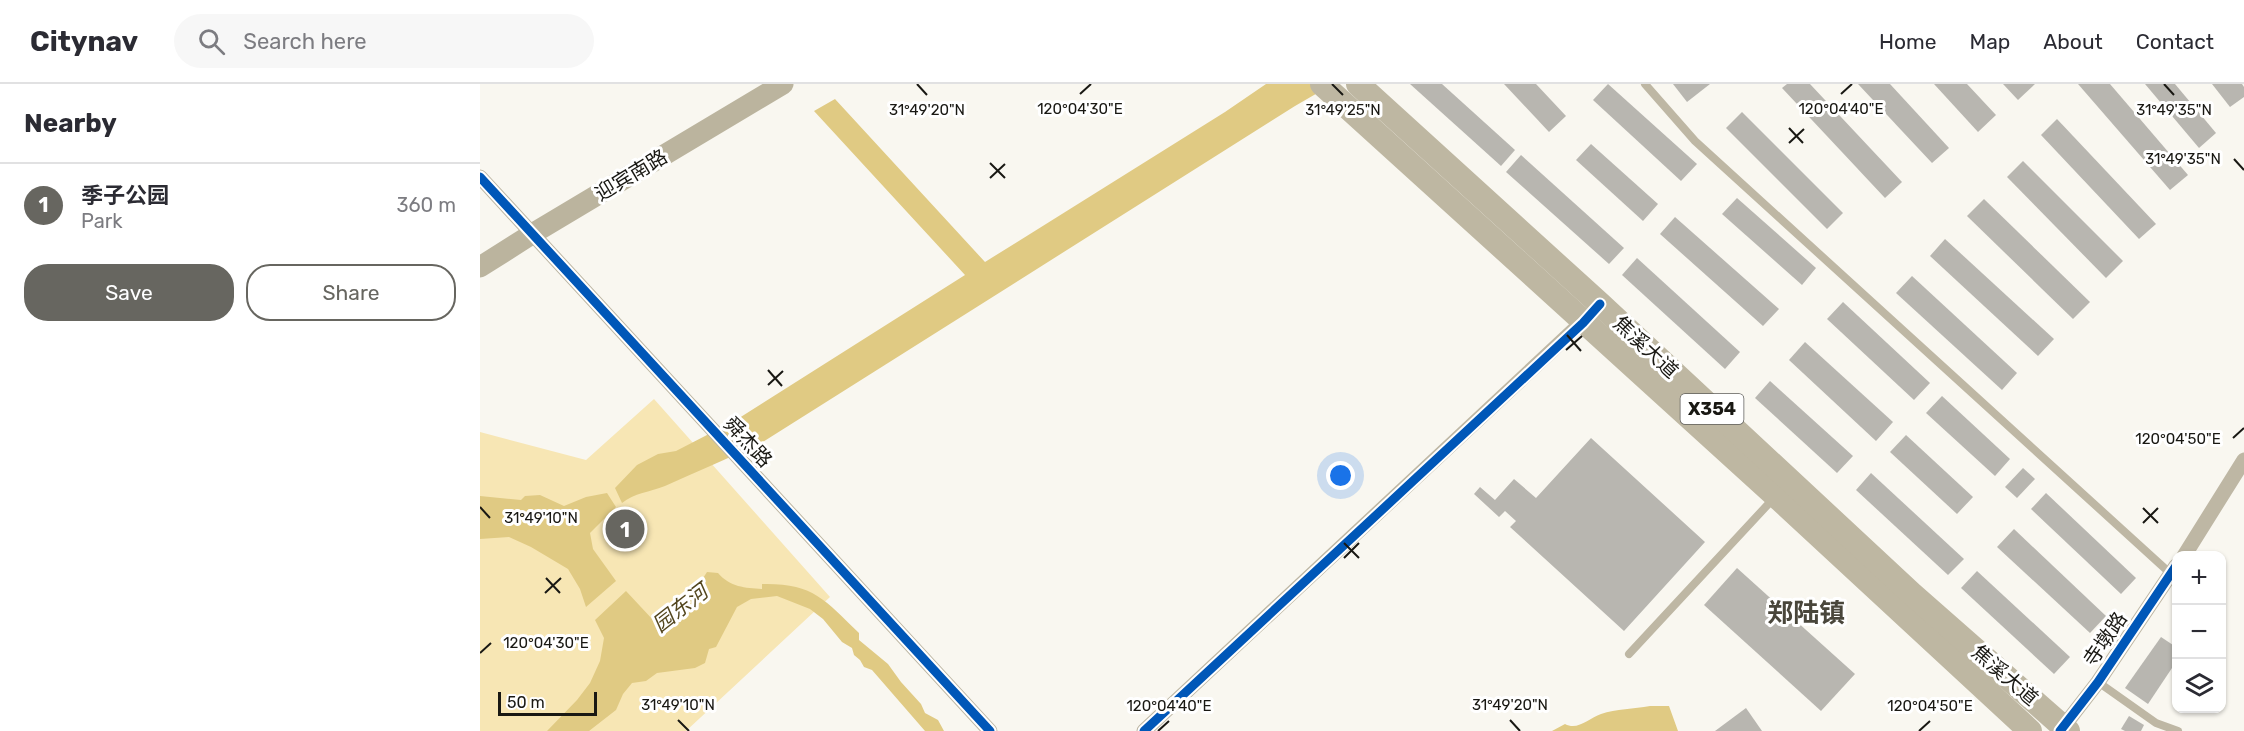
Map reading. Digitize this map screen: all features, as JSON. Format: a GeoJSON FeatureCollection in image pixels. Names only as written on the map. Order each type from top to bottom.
{"type":"FeatureCollection","features":[{"type":"Feature","properties":{"kind":"main road","name":"焦溪大道"},"geometry":{"type":"LineString","coordinates":[[1358,84],[1600,304],[1912,594],[2064,729]]}},
{"type":"Feature","properties":{"kind":"main road","name":"焦溪大道"},"geometry":{"type":"LineString","coordinates":[[1327,89],[1776,496],[2030,731]]}},
{"type":"Feature","properties":{"kind":"street","name":"迎宾南路"},"geometry":{"type":"LineString","coordinates":[[480,267],[783,84]]}},
{"type":"Feature","properties":{"kind":"street","name":"舜杰路"},"geometry":{"type":"LineString","coordinates":[[480,177],[990,731]]}},
{"type":"Feature","properties":{"kind":"street"},"geometry":{"type":"LineString","coordinates":[[1144,731],[1583,323],[1600,304]]}},
{"type":"Feature","properties":{"kind":"street"},"geometry":{"type":"LineString","coordinates":[[2187,551],[2244,460]]}},
{"type":"Feature","properties":{"kind":"street","name":"寺墩路"},"geometry":{"type":"LineString","coordinates":[[2064,729],[2172,573]]}},
{"type":"Feature","properties":{"kind":"lane"},"geometry":{"type":"LineString","coordinates":[[1644,84],[1695,141],[2172,568]]}},
{"type":"Feature","properties":{"kind":"lane"},"geometry":{"type":"LineString","coordinates":[[1629,654],[1776,496]]}},
{"type":"Feature","properties":{"kind":"lane"},"geometry":{"type":"LineString","coordinates":[[2098,682],[2156,723],[2178,731]]}},
{"type":"Feature","properties":{"kind":"shaded area"},"geometry":{"type":"Polygon","coordinates":[[[1266,84],[1333,84],[755,447],[622,503],[615,488],[637,465],[658,454],[676,451],[736,420],[965,275],[814,111],[835,99],[985,262],[1266,84]]]}},
{"type":"Feature","properties":{"kind":"shaded area"},"geometry":{"type":"Polygon","coordinates":[[[654,399],[830,597],[686,731],[480,731],[480,432],[586,460],[654,399]]]}},
{"type":"Feature","properties":{"kind":"shaded area"},"geometry":{"type":"Polygon","coordinates":[[[607,493],[616,507],[590,533],[593,549],[616,581],[586,607],[580,589],[568,569],[509,537],[480,539],[480,496],[521,500],[525,496],[540,495],[564,506],[586,497],[607,493]]]}},
{"type":"Feature","properties":{"kind":"shaded area"},"geometry":{"type":"Polygon","coordinates":[[[707,572],[718,573],[733,584],[744,587],[762,589],[762,584],[779,584],[794,586],[816,595],[859,633],[859,640],[888,664],[921,704],[925,713],[938,720],[944,731],[925,731],[872,670],[864,667],[854,655],[852,648],[842,642],[823,619],[810,609],[777,596],[751,599],[737,607],[716,647],[709,649],[705,663],[695,668],[657,673],[646,681],[632,683],[623,694],[616,710],[589,731],[547,731],[590,683],[600,661],[604,638],[595,620],[626,591],[654,621],[668,621],[679,615],[707,572]]]}},
{"type":"Feature","properties":{"kind":"shaded area"},"geometry":{"type":"Polygon","coordinates":[[[1650,706],[1669,706],[1678,731],[1552,731],[1565,724],[1579,725],[1607,712],[1650,706]]]}},
{"type":"Feature","properties":{"kind":"building"},"geometry":{"type":"Polygon","coordinates":[[[1410,84],[1442,84],[1515,150],[1501,166],[1410,84]]]}},
{"type":"Feature","properties":{"kind":"building"},"geometry":{"type":"Polygon","coordinates":[[[1504,84],[1536,84],[1566,116],[1549,132],[1504,84]]]}},
{"type":"Feature","properties":{"kind":"building"},"geometry":{"type":"Polygon","coordinates":[[[1608,84],[1697,164],[1681,181],[1593,100],[1608,84]]]}},
{"type":"Feature","properties":{"kind":"building"},"geometry":{"type":"Polygon","coordinates":[[[1673,84],[1710,84],[1687,102],[1673,84]]]}},
{"type":"Feature","properties":{"kind":"building"},"geometry":{"type":"Polygon","coordinates":[[[1787,84],[1810,84],[1902,182],[1885,198],[1782,88],[1787,84]]]}},
{"type":"Feature","properties":{"kind":"building"},"geometry":{"type":"Polygon","coordinates":[[[1858,84],[1890,84],[1949,148],[1932,163],[1858,84]]]}},
{"type":"Feature","properties":{"kind":"building"},"geometry":{"type":"Polygon","coordinates":[[[1934,84],[1967,84],[1996,115],[1978,132],[1934,84]]]}},
{"type":"Feature","properties":{"kind":"building"},"geometry":{"type":"Polygon","coordinates":[[[2003,84],[2035,84],[2018,100],[2003,84]]]}},
{"type":"Feature","properties":{"kind":"building"},"geometry":{"type":"Polygon","coordinates":[[[2078,84],[2110,84],[2188,175],[2170,190],[2078,84]]]}},
{"type":"Feature","properties":{"kind":"building"},"geometry":{"type":"Polygon","coordinates":[[[2145,84],[2175,84],[2216,133],[2199,148],[2145,84]]]}},
{"type":"Feature","properties":{"kind":"building"},"geometry":{"type":"Polygon","coordinates":[[[2212,84],[2242,84],[2244,97],[2230,107],[2212,84]]]}},
{"type":"Feature","properties":{"kind":"building"},"geometry":{"type":"Polygon","coordinates":[[[1742,112],[1843,213],[1827,229],[1726,128],[1742,112]]]}},
{"type":"Feature","properties":{"kind":"building"},"geometry":{"type":"Polygon","coordinates":[[[2057,119],[2156,224],[2139,239],[2041,135],[2057,119]]]}},
{"type":"Feature","properties":{"kind":"building"},"geometry":{"type":"Polygon","coordinates":[[[1591,144],[1658,204],[1643,221],[1576,160],[1591,144]]]}},
{"type":"Feature","properties":{"kind":"building"},"geometry":{"type":"Polygon","coordinates":[[[1521,155],[1624,248],[1609,264],[1506,172],[1521,155]]]}},
{"type":"Feature","properties":{"kind":"building"},"geometry":{"type":"Polygon","coordinates":[[[2023,161],[2123,261],[2106,278],[2007,177],[2023,161]]]}},
{"type":"Feature","properties":{"kind":"building"},"geometry":{"type":"Polygon","coordinates":[[[1737,198],[1816,268],[1802,285],[1722,214],[1737,198]]]}},
{"type":"Feature","properties":{"kind":"building"},"geometry":{"type":"Polygon","coordinates":[[[1984,199],[2090,302],[2073,319],[1967,216],[1984,199]]]}},
{"type":"Feature","properties":{"kind":"building"},"geometry":{"type":"Polygon","coordinates":[[[1675,217],[1779,309],[1763,326],[1660,234],[1675,217]]]}},
{"type":"Feature","properties":{"kind":"building"},"geometry":{"type":"Polygon","coordinates":[[[1945,239],[2054,339],[2038,356],[1930,256],[1945,239]]]}},
{"type":"Feature","properties":{"kind":"building"},"geometry":{"type":"Polygon","coordinates":[[[1637,258],[1740,352],[1725,369],[1622,275],[1637,258]]]}},
{"type":"Feature","properties":{"kind":"building"},"geometry":{"type":"Polygon","coordinates":[[[1912,276],[2017,373],[2002,390],[1896,293],[1912,276]]]}},
{"type":"Feature","properties":{"kind":"building"},"geometry":{"type":"Polygon","coordinates":[[[1843,302],[1930,383],[1914,400],[1827,319],[1843,302]]]}},
{"type":"Feature","properties":{"kind":"building"},"geometry":{"type":"Polygon","coordinates":[[[1805,342],[1893,422],[1876,441],[1789,360],[1805,342]]]}},
{"type":"Feature","properties":{"kind":"building"},"geometry":{"type":"Polygon","coordinates":[[[1770,381],[1853,456],[1837,473],[1755,398],[1770,381]]]}},
{"type":"Feature","properties":{"kind":"building"},"geometry":{"type":"Polygon","coordinates":[[[1942,396],[2010,459],[1995,476],[1926,413],[1942,396]]]}},
{"type":"Feature","properties":{"kind":"building"},"geometry":{"type":"Polygon","coordinates":[[[1906,435],[1973,497],[1957,514],[1890,452],[1906,435]]]}},
{"type":"Feature","properties":{"kind":"building"},"geometry":{"type":"Polygon","coordinates":[[[1591,438],[1705,542],[1624,631],[1510,527],[1516,521],[1505,511],[1499,517],[1474,494],[1480,487],[1495,500],[1514,479],[1536,498],[1591,438]]]}},
{"type":"Feature","properties":{"kind":"building"},"geometry":{"type":"Polygon","coordinates":[[[2023,468],[2035,479],[2017,498],[2005,487],[2023,468]]]}},
{"type":"Feature","properties":{"kind":"building"},"geometry":{"type":"Polygon","coordinates":[[[1871,473],[1964,559],[1948,575],[1856,490],[1871,473]]]}},
{"type":"Feature","properties":{"kind":"building"},"geometry":{"type":"Polygon","coordinates":[[[2046,493],[2136,578],[2121,594],[2031,509],[2046,493]]]}},
{"type":"Feature","properties":{"kind":"building"},"geometry":{"type":"Polygon","coordinates":[[[2014,529],[2106,616],[2090,633],[1997,547],[2014,529]]]}},
{"type":"Feature","properties":{"kind":"building"},"geometry":{"type":"Polygon","coordinates":[[[1737,568],[1855,674],[1821,711],[1704,605],[1737,568]]]}},
{"type":"Feature","properties":{"kind":"building"},"geometry":{"type":"Polygon","coordinates":[[[1977,571],[2070,657],[2054,674],[1961,588],[1977,571]]]}},
{"type":"Feature","properties":{"kind":"building"},"geometry":{"type":"Polygon","coordinates":[[[2161,637],[2172,644],[2172,668],[2148,704],[2125,688],[2161,637]]]}},
{"type":"Feature","properties":{"kind":"building"},"geometry":{"type":"Polygon","coordinates":[[[1746,708],[1762,731],[1715,731],[1746,708]]]}},
{"type":"Feature","properties":{"kind":"building"},"geometry":{"type":"Polygon","coordinates":[[[2129,716],[2144,725],[2141,731],[2121,729],[2129,716]]]}},
{"type":"Feature","properties":{"kind":"cycle path"},"geometry":{"type":"LineString","coordinates":[[480,177],[990,731]]}},
{"type":"Feature","properties":{"kind":"cycle path"},"geometry":{"type":"LineString","coordinates":[[1144,731],[1583,323],[1600,304]]}},
{"type":"Feature","properties":{"kind":"cycle path"},"geometry":{"type":"LineString","coordinates":[[2060,731],[2098,682],[2172,572]]}},
{"type":"Feature","properties":{"kind":"place","name":"季子公园"},"geometry":{"type":"Point","coordinates":[625,529]}},
{"type":"Feature","properties":{"kind":"district","name":"郑陆镇"},"geometry":{"type":"Point","coordinates":[1806,613]}},
{"type":"Feature","properties":{"kind":"water label","name":"园东河"},"geometry":{"type":"Point","coordinates":[680,608]}}]}
